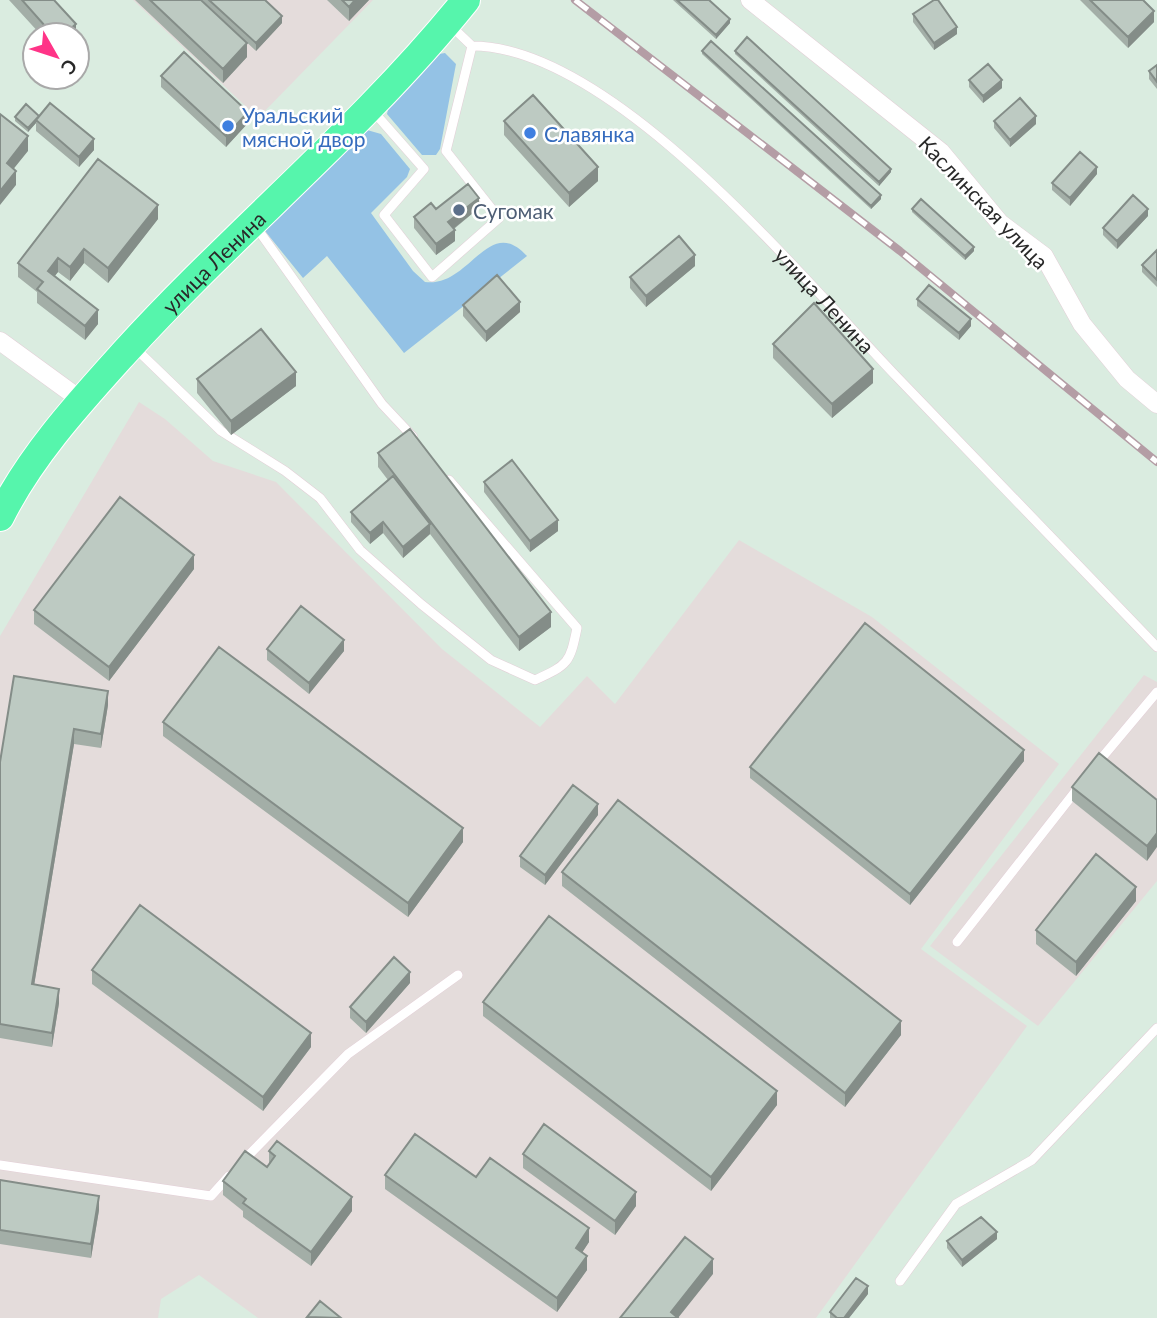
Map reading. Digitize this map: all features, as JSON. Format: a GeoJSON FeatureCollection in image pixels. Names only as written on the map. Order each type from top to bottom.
{"type":"FeatureCollection","features":[{"type":"Feature","properties":{"kind":"main road","name":"улица Ленина"},"geometry":{"type":"LineString","coordinates":[[0,517],[39,453],[81,400],[132,345],[370,107],[466,0]]}},
{"type":"Feature","properties":{"kind":"street","name":"Каслинская улица"},"geometry":{"type":"LineString","coordinates":[[750,0],[941,152],[1000,222],[1044,256],[1082,324],[1127,379],[1157,404]]}},
{"type":"Feature","properties":{"kind":"street"},"geometry":{"type":"LineString","coordinates":[[0,341],[81,400]]}},
{"type":"Feature","properties":{"kind":"lane"},"geometry":{"type":"LineString","coordinates":[[370,107],[424,169],[384,215],[432,277],[499,218],[446,151],[472,46],[447,23]]}},
{"type":"Feature","properties":{"kind":"lane","name":"улица Ленина"},"geometry":{"type":"LineString","coordinates":[[472,46],[487,46],[529,58],[567,74],[631,115],[713,184],[1157,647]]}},
{"type":"Feature","properties":{"kind":"lane"},"geometry":{"type":"LineString","coordinates":[[253,223],[382,404],[421,447]]}},
{"type":"Feature","properties":{"kind":"lane"},"geometry":{"type":"LineString","coordinates":[[132,345],[221,431],[285,471],[320,498],[360,550],[491,660],[535,680],[556,671],[571,657],[577,628],[438,468]]}},
{"type":"Feature","properties":{"kind":"lane"},"geometry":{"type":"LineString","coordinates":[[957,942],[1121,732],[1157,692]]}},
{"type":"Feature","properties":{"kind":"lane"},"geometry":{"type":"LineString","coordinates":[[0,1165],[211,1196],[326,1073],[458,975]]}},
{"type":"Feature","properties":{"kind":"lane"},"geometry":{"type":"LineString","coordinates":[[900,1281],[957,1204],[1032,1160],[1157,1028]]}},
{"type":"Feature","properties":{"kind":"shaded area"},"geometry":{"type":"Polygon","coordinates":[[[133,0],[373,0],[258,118],[133,0]]]}},
{"type":"Feature","properties":{"kind":"shaded area"},"geometry":{"type":"Polygon","coordinates":[[[445,53],[456,64],[440,149],[436,155],[422,155],[387,114],[389,105],[439,54],[445,53]]]}},
{"type":"Feature","properties":{"kind":"shaded area"},"geometry":{"type":"Polygon","coordinates":[[[367,130],[381,134],[410,169],[407,177],[371,213],[413,271],[425,282],[441,281],[489,247],[501,243],[513,245],[527,256],[404,353],[327,256],[303,278],[265,231],[367,130]]]}},
{"type":"Feature","properties":{"kind":"shaded area"},"geometry":{"type":"Polygon","coordinates":[[[139,402],[165,419],[213,461],[276,482],[442,649],[540,727],[587,676],[615,704],[739,540],[872,617],[1059,764],[921,949],[1027,1026],[816,1318],[258,1318],[199,1275],[161,1299],[158,1318],[0,1318],[0,636],[139,402]]]}},
{"type":"Feature","properties":{"kind":"shaded area"},"geometry":{"type":"Polygon","coordinates":[[[1144,675],[1157,682],[1157,881],[1038,1026],[930,946],[1144,675]]]}},
{"type":"Feature","properties":{"kind":"building"},"geometry":{"type":"Polygon","coordinates":[[[22,0],[54,0],[73,21],[41,21],[22,0]]]}},
{"type":"Feature","properties":{"kind":"building"},"geometry":{"type":"Polygon","coordinates":[[[150,0],[201,0],[247,43],[223,69],[150,0]]]}},
{"type":"Feature","properties":{"kind":"building"},"geometry":{"type":"Polygon","coordinates":[[[209,0],[265,0],[282,16],[256,43],[209,0]]]}},
{"type":"Feature","properties":{"kind":"building"},"geometry":{"type":"Polygon","coordinates":[[[342,0],[355,0],[349,7],[342,0]]]}},
{"type":"Feature","properties":{"kind":"building"},"geometry":{"type":"Polygon","coordinates":[[[677,0],[709,0],[730,19],[716,35],[677,0]]]}},
{"type":"Feature","properties":{"kind":"building"},"geometry":{"type":"Polygon","coordinates":[[[938,0],[957,27],[934,43],[913,14],[938,0]]]}},
{"type":"Feature","properties":{"kind":"building"},"geometry":{"type":"Polygon","coordinates":[[[1090,0],[1143,0],[1154,11],[1128,37],[1090,0]]]}},
{"type":"Feature","properties":{"kind":"building"},"geometry":{"type":"Polygon","coordinates":[[[747,37],[891,169],[879,182],[735,51],[747,37]]]}},
{"type":"Feature","properties":{"kind":"building"},"geometry":{"type":"Polygon","coordinates":[[[711,41],[881,195],[871,206],[702,51],[711,41]]]}},
{"type":"Feature","properties":{"kind":"building"},"geometry":{"type":"Polygon","coordinates":[[[184,52],[248,112],[226,136],[161,76],[184,52]]]}},
{"type":"Feature","properties":{"kind":"building"},"geometry":{"type":"Polygon","coordinates":[[[988,64],[1002,80],[983,96],[969,80],[988,64]]]}},
{"type":"Feature","properties":{"kind":"building"},"geometry":{"type":"Polygon","coordinates":[[[1157,65],[1157,82],[1149,71],[1157,65]]]}},
{"type":"Feature","properties":{"kind":"building"},"geometry":{"type":"Polygon","coordinates":[[[533,95],[598,167],[569,193],[504,121],[533,95]]]}},
{"type":"Feature","properties":{"kind":"building"},"geometry":{"type":"Polygon","coordinates":[[[1020,98],[1036,116],[1010,140],[994,121],[1020,98]]]}},
{"type":"Feature","properties":{"kind":"building"},"geometry":{"type":"Polygon","coordinates":[[[50,103],[94,139],[79,157],[36,120],[50,103]]]}},
{"type":"Feature","properties":{"kind":"building"},"geometry":{"type":"Polygon","coordinates":[[[26,104],[39,116],[28,128],[15,117],[26,104]]]}},
{"type":"Feature","properties":{"kind":"building"},"geometry":{"type":"Polygon","coordinates":[[[0,114],[28,136],[7,163],[16,171],[0,191],[0,114]]]}},
{"type":"Feature","properties":{"kind":"building"},"geometry":{"type":"Polygon","coordinates":[[[1080,152],[1097,167],[1070,198],[1052,183],[1080,152]]]}},
{"type":"Feature","properties":{"kind":"building"},"geometry":{"type":"Polygon","coordinates":[[[98,159],[158,205],[108,268],[84,249],[70,267],[58,258],[48,271],[98,310],[85,326],[37,289],[43,282],[18,263],[98,159]]]}},
{"type":"Feature","properties":{"kind":"building"},"geometry":{"type":"Polygon","coordinates":[[[468,184],[479,198],[448,222],[455,230],[436,244],[414,217],[431,203],[436,209],[468,184]]]}},
{"type":"Feature","properties":{"kind":"building"},"geometry":{"type":"Polygon","coordinates":[[[1133,195],[1148,209],[1117,241],[1103,228],[1133,195]]]}},
{"type":"Feature","properties":{"kind":"building"},"geometry":{"type":"Polygon","coordinates":[[[921,199],[974,247],[965,256],[912,209],[921,199]]]}},
{"type":"Feature","properties":{"kind":"building"},"geometry":{"type":"Polygon","coordinates":[[[679,236],[695,255],[646,296],[630,277],[679,236]]]}},
{"type":"Feature","properties":{"kind":"building"},"geometry":{"type":"Polygon","coordinates":[[[1157,250],[1157,280],[1142,265],[1157,250]]]}},
{"type":"Feature","properties":{"kind":"building"},"geometry":{"type":"Polygon","coordinates":[[[497,275],[520,302],[486,332],[463,305],[497,275]]]}},
{"type":"Feature","properties":{"kind":"building"},"geometry":{"type":"Polygon","coordinates":[[[929,285],[971,319],[959,333],[917,299],[929,285]]]}},
{"type":"Feature","properties":{"kind":"building"},"geometry":{"type":"Polygon","coordinates":[[[814,303],[873,369],[832,404],[773,344],[814,303]]]}},
{"type":"Feature","properties":{"kind":"building"},"geometry":{"type":"Polygon","coordinates":[[[261,329],[296,372],[231,421],[197,379],[261,329]]]}},
{"type":"Feature","properties":{"kind":"building"},"geometry":{"type":"Polygon","coordinates":[[[410,429],[551,612],[519,637],[378,453],[410,429]]]}},
{"type":"Feature","properties":{"kind":"building"},"geometry":{"type":"Polygon","coordinates":[[[512,460],[558,520],[530,541],[484,482],[512,460]]]}},
{"type":"Feature","properties":{"kind":"building"},"geometry":{"type":"Polygon","coordinates":[[[393,476],[430,524],[403,547],[383,522],[370,533],[351,512],[393,476]]]}},
{"type":"Feature","properties":{"kind":"building"},"geometry":{"type":"Polygon","coordinates":[[[120,497],[194,555],[109,667],[34,610],[120,497]]]}},
{"type":"Feature","properties":{"kind":"building"},"geometry":{"type":"Polygon","coordinates":[[[301,606],[344,640],[309,683],[267,649],[301,606]]]}},
{"type":"Feature","properties":{"kind":"building"},"geometry":{"type":"Polygon","coordinates":[[[865,623],[1024,750],[910,894],[750,767],[865,623]]]}},
{"type":"Feature","properties":{"kind":"building"},"geometry":{"type":"Polygon","coordinates":[[[219,647],[463,828],[408,903],[163,722],[219,647]]]}},
{"type":"Feature","properties":{"kind":"building"},"geometry":{"type":"Polygon","coordinates":[[[14,676],[108,691],[101,734],[74,729],[32,984],[59,989],[52,1033],[0,1024],[0,762],[14,676]]]}},
{"type":"Feature","properties":{"kind":"building"},"geometry":{"type":"Polygon","coordinates":[[[1099,753],[1157,800],[1157,833],[1147,846],[1072,787],[1099,753]]]}},
{"type":"Feature","properties":{"kind":"building"},"geometry":{"type":"Polygon","coordinates":[[[573,785],[598,804],[545,875],[520,856],[573,785]]]}},
{"type":"Feature","properties":{"kind":"building"},"geometry":{"type":"Polygon","coordinates":[[[618,800],[901,1021],[845,1093],[562,872],[618,800]]]}},
{"type":"Feature","properties":{"kind":"building"},"geometry":{"type":"Polygon","coordinates":[[[1096,854],[1136,887],[1076,962],[1036,930],[1096,854]]]}},
{"type":"Feature","properties":{"kind":"building"},"geometry":{"type":"Polygon","coordinates":[[[140,905],[311,1033],[263,1097],[92,970],[140,905]]]}},
{"type":"Feature","properties":{"kind":"building"},"geometry":{"type":"Polygon","coordinates":[[[549,916],[777,1091],[711,1177],[483,1002],[549,916]]]}},
{"type":"Feature","properties":{"kind":"building"},"geometry":{"type":"Polygon","coordinates":[[[394,957],[410,972],[366,1022],[350,1007],[394,957]]]}},
{"type":"Feature","properties":{"kind":"building"},"geometry":{"type":"Polygon","coordinates":[[[544,1124],[636,1192],[615,1221],[523,1154],[544,1124]]]}},
{"type":"Feature","properties":{"kind":"building"},"geometry":{"type":"Polygon","coordinates":[[[415,1134],[476,1177],[490,1158],[589,1228],[576,1248],[587,1256],[557,1298],[385,1175],[415,1134]]]}},
{"type":"Feature","properties":{"kind":"building"},"geometry":{"type":"Polygon","coordinates":[[[277,1141],[352,1197],[311,1252],[243,1203],[246,1199],[223,1181],[245,1151],[267,1167],[275,1156],[269,1151],[277,1141]]]}},
{"type":"Feature","properties":{"kind":"building"},"geometry":{"type":"Polygon","coordinates":[[[0,1180],[99,1196],[91,1244],[0,1230],[0,1180]]]}},
{"type":"Feature","properties":{"kind":"building"},"geometry":{"type":"Polygon","coordinates":[[[981,1217],[997,1232],[962,1260],[947,1241],[981,1217]]]}},
{"type":"Feature","properties":{"kind":"building"},"geometry":{"type":"Polygon","coordinates":[[[685,1237],[713,1259],[671,1312],[678,1318],[620,1318],[685,1237]]]}},
{"type":"Feature","properties":{"kind":"building"},"geometry":{"type":"Polygon","coordinates":[[[856,1278],[868,1286],[844,1318],[837,1318],[830,1312],[856,1278]]]}},
{"type":"Feature","properties":{"kind":"building"},"geometry":{"type":"Polygon","coordinates":[[[320,1301],[341,1318],[307,1317],[320,1301]]]}},
{"type":"Feature","properties":{"kind":"railway"},"geometry":{"type":"LineString","coordinates":[[575,0],[900,251],[1157,462]]}},
{"type":"Feature","properties":{"kind":"place","name":"Уральский мясной двор"},"geometry":{"type":"Point","coordinates":[228,126]}},
{"type":"Feature","properties":{"kind":"place","name":"Славянка"},"geometry":{"type":"Point","coordinates":[530,133]}},
{"type":"Feature","properties":{"kind":"place","name":"Сугомак"},"geometry":{"type":"Point","coordinates":[459,210]}}]}
